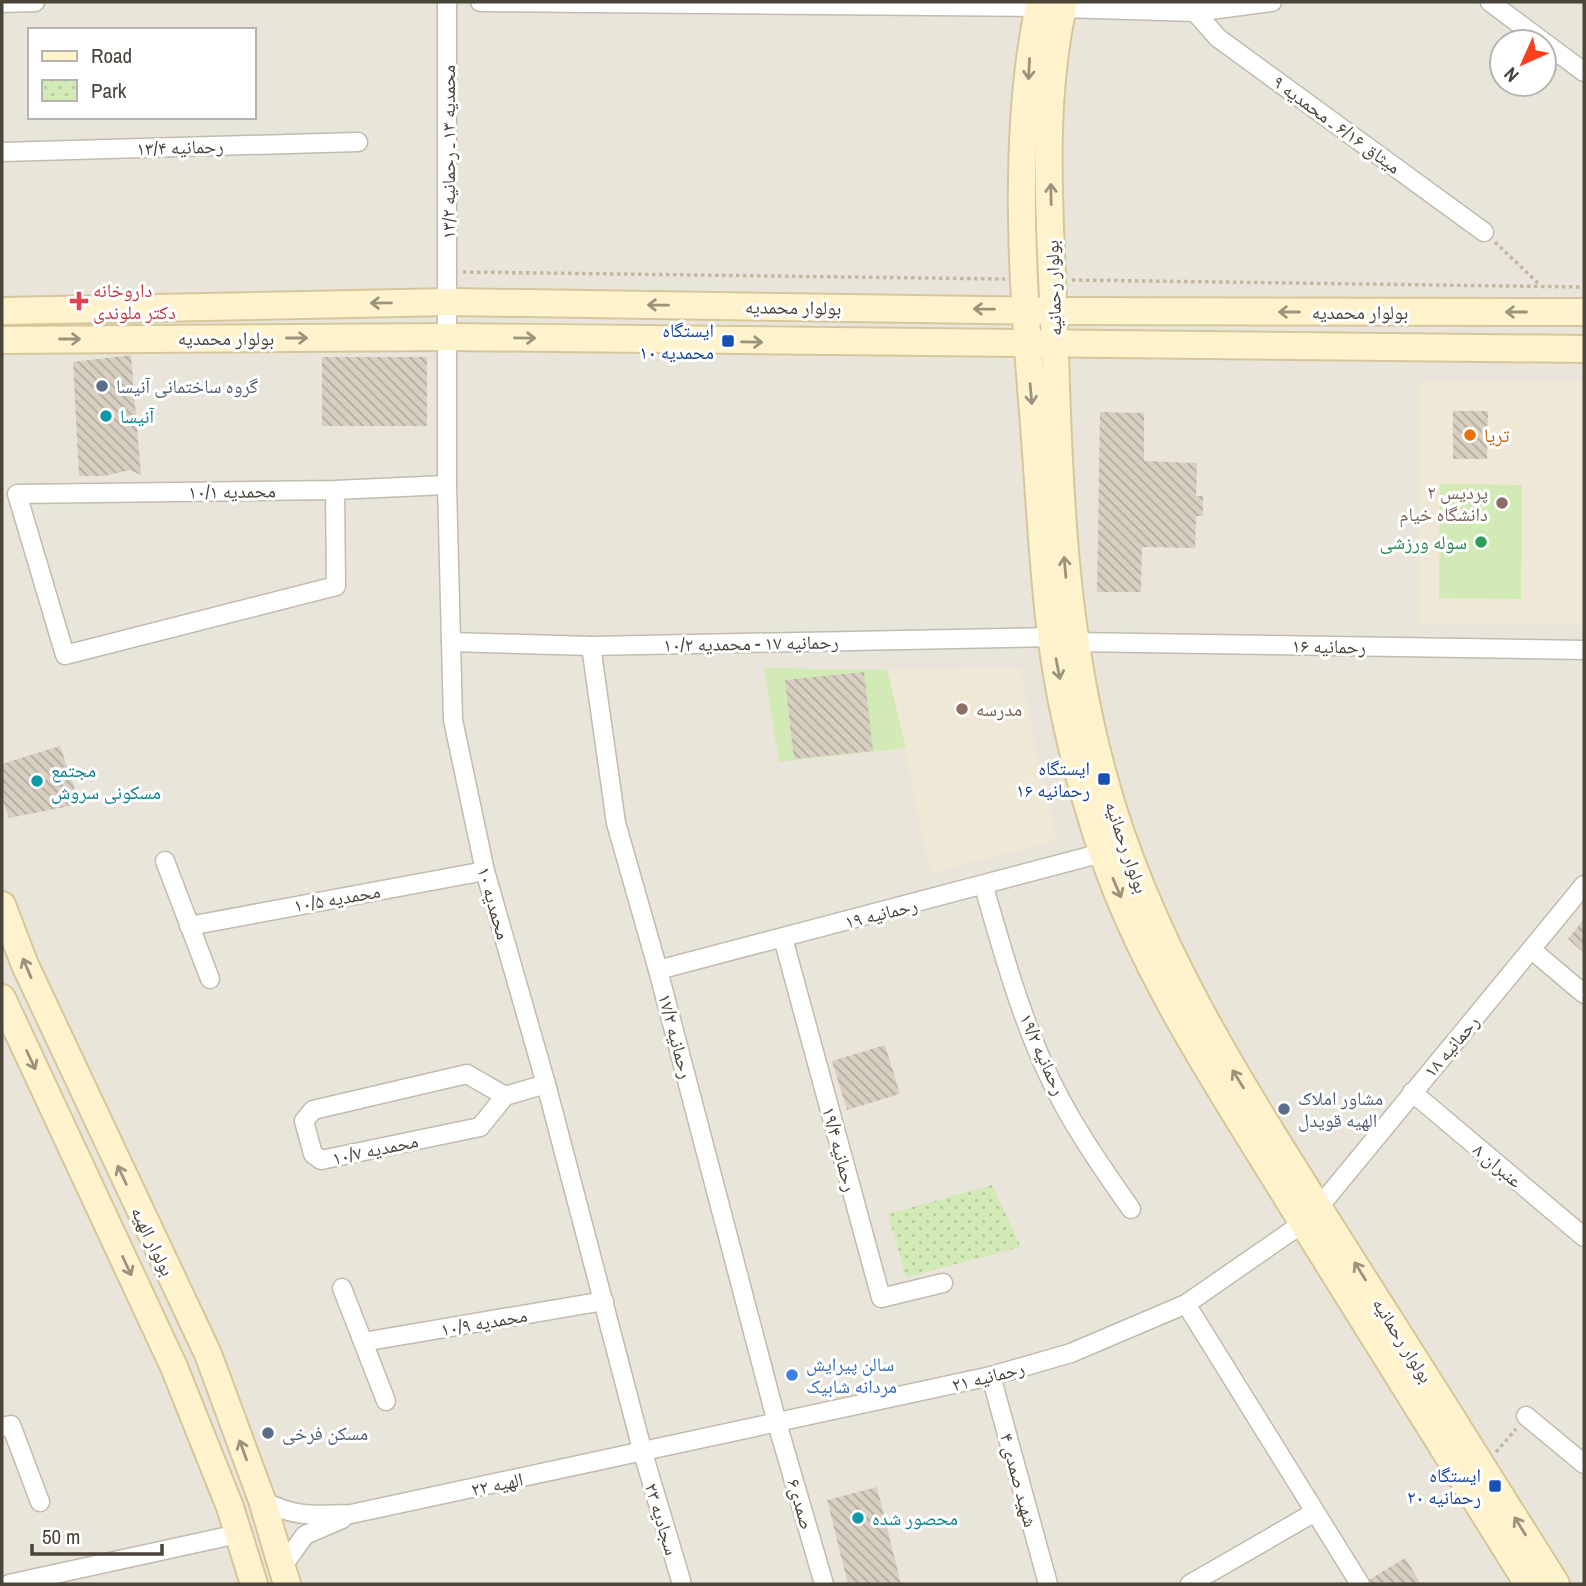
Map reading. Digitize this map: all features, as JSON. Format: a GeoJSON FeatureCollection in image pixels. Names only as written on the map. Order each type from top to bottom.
{"type":"FeatureCollection","features":[{"type":"Feature","properties":{"kind":"main road","name":"بولوار رحمانیه"},"geometry":{"type":"LineString","coordinates":[[1051,4],[1031,47],[1025,143],[1027,344],[1075,755],[1102,853],[1137,935],[1207,1069],[1311,1215],[1483,1467],[1556,1584]]}},
{"type":"Feature","properties":{"kind":"main road","name":"بولوار رحمانیه"},"geometry":{"type":"LineString","coordinates":[[1051,4],[1055,50],[1049,146],[1052,312],[1065,567],[1063,639],[1104,779],[1155,926],[1311,1215],[1528,1584]]}},
{"type":"Feature","properties":{"kind":"main road","name":"بولوار محمدیه"},"geometry":{"type":"LineString","coordinates":[[2,311],[450,302],[1052,312],[1584,312]]}},
{"type":"Feature","properties":{"kind":"main road","name":"بولوار محمدیه"},"geometry":{"type":"LineString","coordinates":[[2,340],[449,337],[1055,346],[1584,349]]}},
{"type":"Feature","properties":{"kind":"main road","name":"بولوار الهیه"},"geometry":{"type":"LineString","coordinates":[[2,905],[36,990],[208,1354],[262,1500],[285,1576]]}},
{"type":"Feature","properties":{"kind":"main road","name":"بولوار الهیه"},"geometry":{"type":"LineString","coordinates":[[2,998],[174,1367],[238,1534],[254,1584]]}},
{"type":"Feature","properties":{"kind":"street"},"geometry":{"type":"LineString","coordinates":[[2,4],[35,2]]}},
{"type":"Feature","properties":{"kind":"street","name":"محمدیه ۱۳ ـ رحمانیه ۱۳/۲"},"geometry":{"type":"LineString","coordinates":[[447,2],[449,337]]}},
{"type":"Feature","properties":{"kind":"street"},"geometry":{"type":"LineString","coordinates":[[480,2],[1051,4],[1195,12],[1272,2]]}},
{"type":"Feature","properties":{"kind":"street"},"geometry":{"type":"LineString","coordinates":[[1490,2],[1584,72]]}},
{"type":"Feature","properties":{"kind":"street","name":"میثاق ۶/۱۶ ـ محمدیه ۹"},"geometry":{"type":"LineString","coordinates":[[1195,12],[1218,38],[1484,232]]}},
{"type":"Feature","properties":{"kind":"street","name":"رحمانیه ۱۳/۴"},"geometry":{"type":"LineString","coordinates":[[2,152],[358,142]]}},
{"type":"Feature","properties":{"kind":"street","name":"محمدیه ۱۰"},"geometry":{"type":"LineString","coordinates":[[449,337],[447,485],[453,720],[485,871],[546,1084],[643,1453]]}},
{"type":"Feature","properties":{"kind":"street","name":"محمدیه ۱۰/۱"},"geometry":{"type":"LineString","coordinates":[[335,490],[336,586],[65,655],[17,494],[335,490],[447,485]]}},
{"type":"Feature","properties":{"kind":"street","name":"رحمانیه ۱۷ - محمدیه ۱۰/۲"},"geometry":{"type":"LineString","coordinates":[[451,642],[591,646],[1063,639]]}},
{"type":"Feature","properties":{"kind":"street","name":"رحمانیه ۱۶"},"geometry":{"type":"LineString","coordinates":[[1063,639],[1584,650]]}},
{"type":"Feature","properties":{"kind":"street","name":"رحمانیه ۱۷/۲"},"geometry":{"type":"LineString","coordinates":[[591,646],[616,823],[658,970],[777,1423]]}},
{"type":"Feature","properties":{"kind":"street","name":"رحمانیه ۱۹"},"geometry":{"type":"LineString","coordinates":[[658,970],[984,887],[1102,853]]}},
{"type":"Feature","properties":{"kind":"street"},"geometry":{"type":"LineString","coordinates":[[165,861],[209,979]]}},
{"type":"Feature","properties":{"kind":"street","name":"محمدیه ۱۰/۵"},"geometry":{"type":"LineString","coordinates":[[189,926],[485,871]]}},
{"type":"Feature","properties":{"kind":"street","name":"رحمانیه ۱۸"},"geometry":{"type":"LineString","coordinates":[[1311,1215],[1584,885]]}},
{"type":"Feature","properties":{"kind":"street","name":"رحمانیه ۱۹/۲"},"geometry":{"type":"LineString","coordinates":[[984,887],[1013,988],[1047,1072],[1099,1164],[1131,1209]]}},
{"type":"Feature","properties":{"kind":"street","name":"رحمانیه ۱۹/۴"},"geometry":{"type":"LineString","coordinates":[[783,938],[881,1298],[943,1283]]}},
{"type":"Feature","properties":{"kind":"street"},"geometry":{"type":"LineString","coordinates":[[1532,950],[1584,994]]}},
{"type":"Feature","properties":{"kind":"street","name":"محمدیه ۱۰/۷"},"geometry":{"type":"LineString","coordinates":[[467,1074],[505,1096],[480,1127],[321,1160],[313,1154],[304,1121],[313,1110],[467,1074]]}},
{"type":"Feature","properties":{"kind":"street"},"geometry":{"type":"LineString","coordinates":[[505,1096],[546,1084]]}},
{"type":"Feature","properties":{"kind":"street","name":"عنبران ۸"},"geometry":{"type":"LineString","coordinates":[[1412,1092],[1584,1237]]}},
{"type":"Feature","properties":{"kind":"street","name":"رحمانیه ۲۱"},"geometry":{"type":"LineString","coordinates":[[643,1453],[991,1376],[1071,1353],[1186,1304],[1311,1215]]}},
{"type":"Feature","properties":{"kind":"street"},"geometry":{"type":"LineString","coordinates":[[342,1288],[386,1401]]}},
{"type":"Feature","properties":{"kind":"street","name":"محمدیه ۱۰/۹"},"geometry":{"type":"LineString","coordinates":[[363,1342],[604,1301]]}},
{"type":"Feature","properties":{"kind":"street"},"geometry":{"type":"LineString","coordinates":[[1186,1304],[1360,1584]]}},
{"type":"Feature","properties":{"kind":"street","name":"شهید صمدی ۴"},"geometry":{"type":"LineString","coordinates":[[991,1376],[1048,1584]]}},
{"type":"Feature","properties":{"kind":"street"},"geometry":{"type":"LineString","coordinates":[[1526,1416],[1584,1464]]}},
{"type":"Feature","properties":{"kind":"street","name":"صمدی۶"},"geometry":{"type":"LineString","coordinates":[[777,1423],[824,1584]]}},
{"type":"Feature","properties":{"kind":"street"},"geometry":{"type":"LineString","coordinates":[[2,1427],[11,1425],[40,1502]]}},
{"type":"Feature","properties":{"kind":"street","name":"الهیه ۲۲"},"geometry":{"type":"LineString","coordinates":[[351,1514],[643,1453]]}},
{"type":"Feature","properties":{"kind":"street","name":"سجادیه ۲۳"},"geometry":{"type":"LineString","coordinates":[[643,1453],[682,1584]]}},
{"type":"Feature","properties":{"kind":"street"},"geometry":{"type":"LineString","coordinates":[[262,1500],[282,1512],[300,1516],[351,1514]]}},
{"type":"Feature","properties":{"kind":"street"},"geometry":{"type":"LineString","coordinates":[[1190,1584],[1315,1512]]}},
{"type":"Feature","properties":{"kind":"street"},"geometry":{"type":"LineString","coordinates":[[285,1576],[304,1535],[351,1514]]}},
{"type":"Feature","properties":{"kind":"street"},"geometry":{"type":"LineString","coordinates":[[9,1584],[238,1534]]}},
{"type":"Feature","properties":{"kind":"path"},"geometry":{"type":"LineString","coordinates":[[1484,232],[1542,286]]}},
{"type":"Feature","properties":{"kind":"path"},"geometry":{"type":"LineString","coordinates":[[1483,1467],[1526,1416]]}},
{"type":"Feature","properties":{"kind":"shaded area"},"geometry":{"type":"Polygon","coordinates":[[[2,2],[1584,2],[1584,1584],[2,1584],[2,2]]]}},
{"type":"Feature","properties":{"kind":"shaded area","name":"پردیس ۲ دانشگاه خیام"},"geometry":{"type":"Polygon","coordinates":[[[1419,381],[1584,381],[1584,625],[1420,625],[1419,381]]]}},
{"type":"Feature","properties":{"kind":"shaded area"},"geometry":{"type":"Polygon","coordinates":[[[1021,668],[1036,754],[1057,840],[931,873],[887,670],[1021,668]]]}},
{"type":"Feature","properties":{"kind":"green space","name":"سوله ورزشی"},"geometry":{"type":"Polygon","coordinates":[[[1440,484],[1522,485],[1521,599],[1439,598],[1440,484]]]}},
{"type":"Feature","properties":{"kind":"green space"},"geometry":{"type":"Polygon","coordinates":[[[764,668],[887,670],[906,748],[779,762],[764,668]]]}},
{"type":"Feature","properties":{"kind":"green space"},"geometry":{"type":"Polygon","coordinates":[[[992,1185],[1021,1247],[906,1277],[888,1214],[992,1185]]]}},
{"type":"Feature","properties":{"kind":"building","name":"آنیسا"},"geometry":{"type":"Polygon","coordinates":[[[131,355],[141,475],[130,470],[104,476],[79,476],[73,362],[131,355]]]}},
{"type":"Feature","properties":{"kind":"building"},"geometry":{"type":"Polygon","coordinates":[[[322,357],[427,357],[427,426],[322,426],[322,357]]]}},
{"type":"Feature","properties":{"kind":"building","name":"تریا"},"geometry":{"type":"Polygon","coordinates":[[[1453,411],[1488,411],[1487,459],[1453,459],[1453,411]]]}},
{"type":"Feature","properties":{"kind":"building"},"geometry":{"type":"Polygon","coordinates":[[[1100,412],[1144,413],[1144,461],[1197,463],[1196,496],[1203,496],[1203,516],[1196,516],[1195,548],[1142,547],[1141,592],[1097,592],[1100,412]]]}},
{"type":"Feature","properties":{"kind":"building"},"geometry":{"type":"Polygon","coordinates":[[[864,672],[873,751],[794,759],[785,680],[864,672]]]}},
{"type":"Feature","properties":{"kind":"building","name":"مجتمع مسکونی سروش"},"geometry":{"type":"Polygon","coordinates":[[[60,746],[80,804],[9,818],[2,798],[2,764],[60,746]]]}},
{"type":"Feature","properties":{"kind":"building"},"geometry":{"type":"Polygon","coordinates":[[[1584,919],[1584,953],[1568,939],[1584,919]]]}},
{"type":"Feature","properties":{"kind":"building"},"geometry":{"type":"Polygon","coordinates":[[[885,1045],[900,1094],[847,1110],[832,1061],[885,1045]]]}},
{"type":"Feature","properties":{"kind":"building"},"geometry":{"type":"Polygon","coordinates":[[[877,1487],[901,1584],[848,1584],[827,1500],[877,1487]]]}},
{"type":"Feature","properties":{"kind":"building"},"geometry":{"type":"Polygon","coordinates":[[[1405,1558],[1421,1584],[1371,1584],[1370,1579],[1405,1558]]]}},
{"type":"Feature","properties":{"kind":"place","name":"داروخانه دکتر ملوندی"},"geometry":{"type":"Point","coordinates":[79,301]}},
{"type":"Feature","properties":{"kind":"place","name":"ایستگاه محمدیه ۱۰"},"geometry":{"type":"Point","coordinates":[728,341]}},
{"type":"Feature","properties":{"kind":"place","name":"گروه ساختمانی آنیسا"},"geometry":{"type":"Point","coordinates":[102,386]}},
{"type":"Feature","properties":{"kind":"place","name":"آنیسا"},"geometry":{"type":"Point","coordinates":[106,416]}},
{"type":"Feature","properties":{"kind":"place","name":"تریا"},"geometry":{"type":"Point","coordinates":[1470,435]}},
{"type":"Feature","properties":{"kind":"place","name":"پردیس ۲ دانشگاه خیام"},"geometry":{"type":"Point","coordinates":[1502,503]}},
{"type":"Feature","properties":{"kind":"place","name":"سوله ورزشی"},"geometry":{"type":"Point","coordinates":[1481,542]}},
{"type":"Feature","properties":{"kind":"place","name":"مدرسه"},"geometry":{"type":"Point","coordinates":[962,709]}},
{"type":"Feature","properties":{"kind":"place","name":"ایستگاه رحمانیه ۱۶"},"geometry":{"type":"Point","coordinates":[1104,779]}},
{"type":"Feature","properties":{"kind":"place","name":"مجتمع مسکونی سروش"},"geometry":{"type":"Point","coordinates":[37,781]}},
{"type":"Feature","properties":{"kind":"place","name":"مشاور املاک الهیه قویدل"},"geometry":{"type":"Point","coordinates":[1284,1109]}},
{"type":"Feature","properties":{"kind":"place","name":"سالن پیرایش مردانه شابیک"},"geometry":{"type":"Point","coordinates":[792,1375]}},
{"type":"Feature","properties":{"kind":"place","name":"مسکن فرخی"},"geometry":{"type":"Point","coordinates":[268,1433]}},
{"type":"Feature","properties":{"kind":"place","name":"ایستگاه رحمانیه ۲۰"},"geometry":{"type":"Point","coordinates":[1495,1486]}},
{"type":"Feature","properties":{"kind":"place","name":"محصور شده"},"geometry":{"type":"Point","coordinates":[858,1518]}}]}
